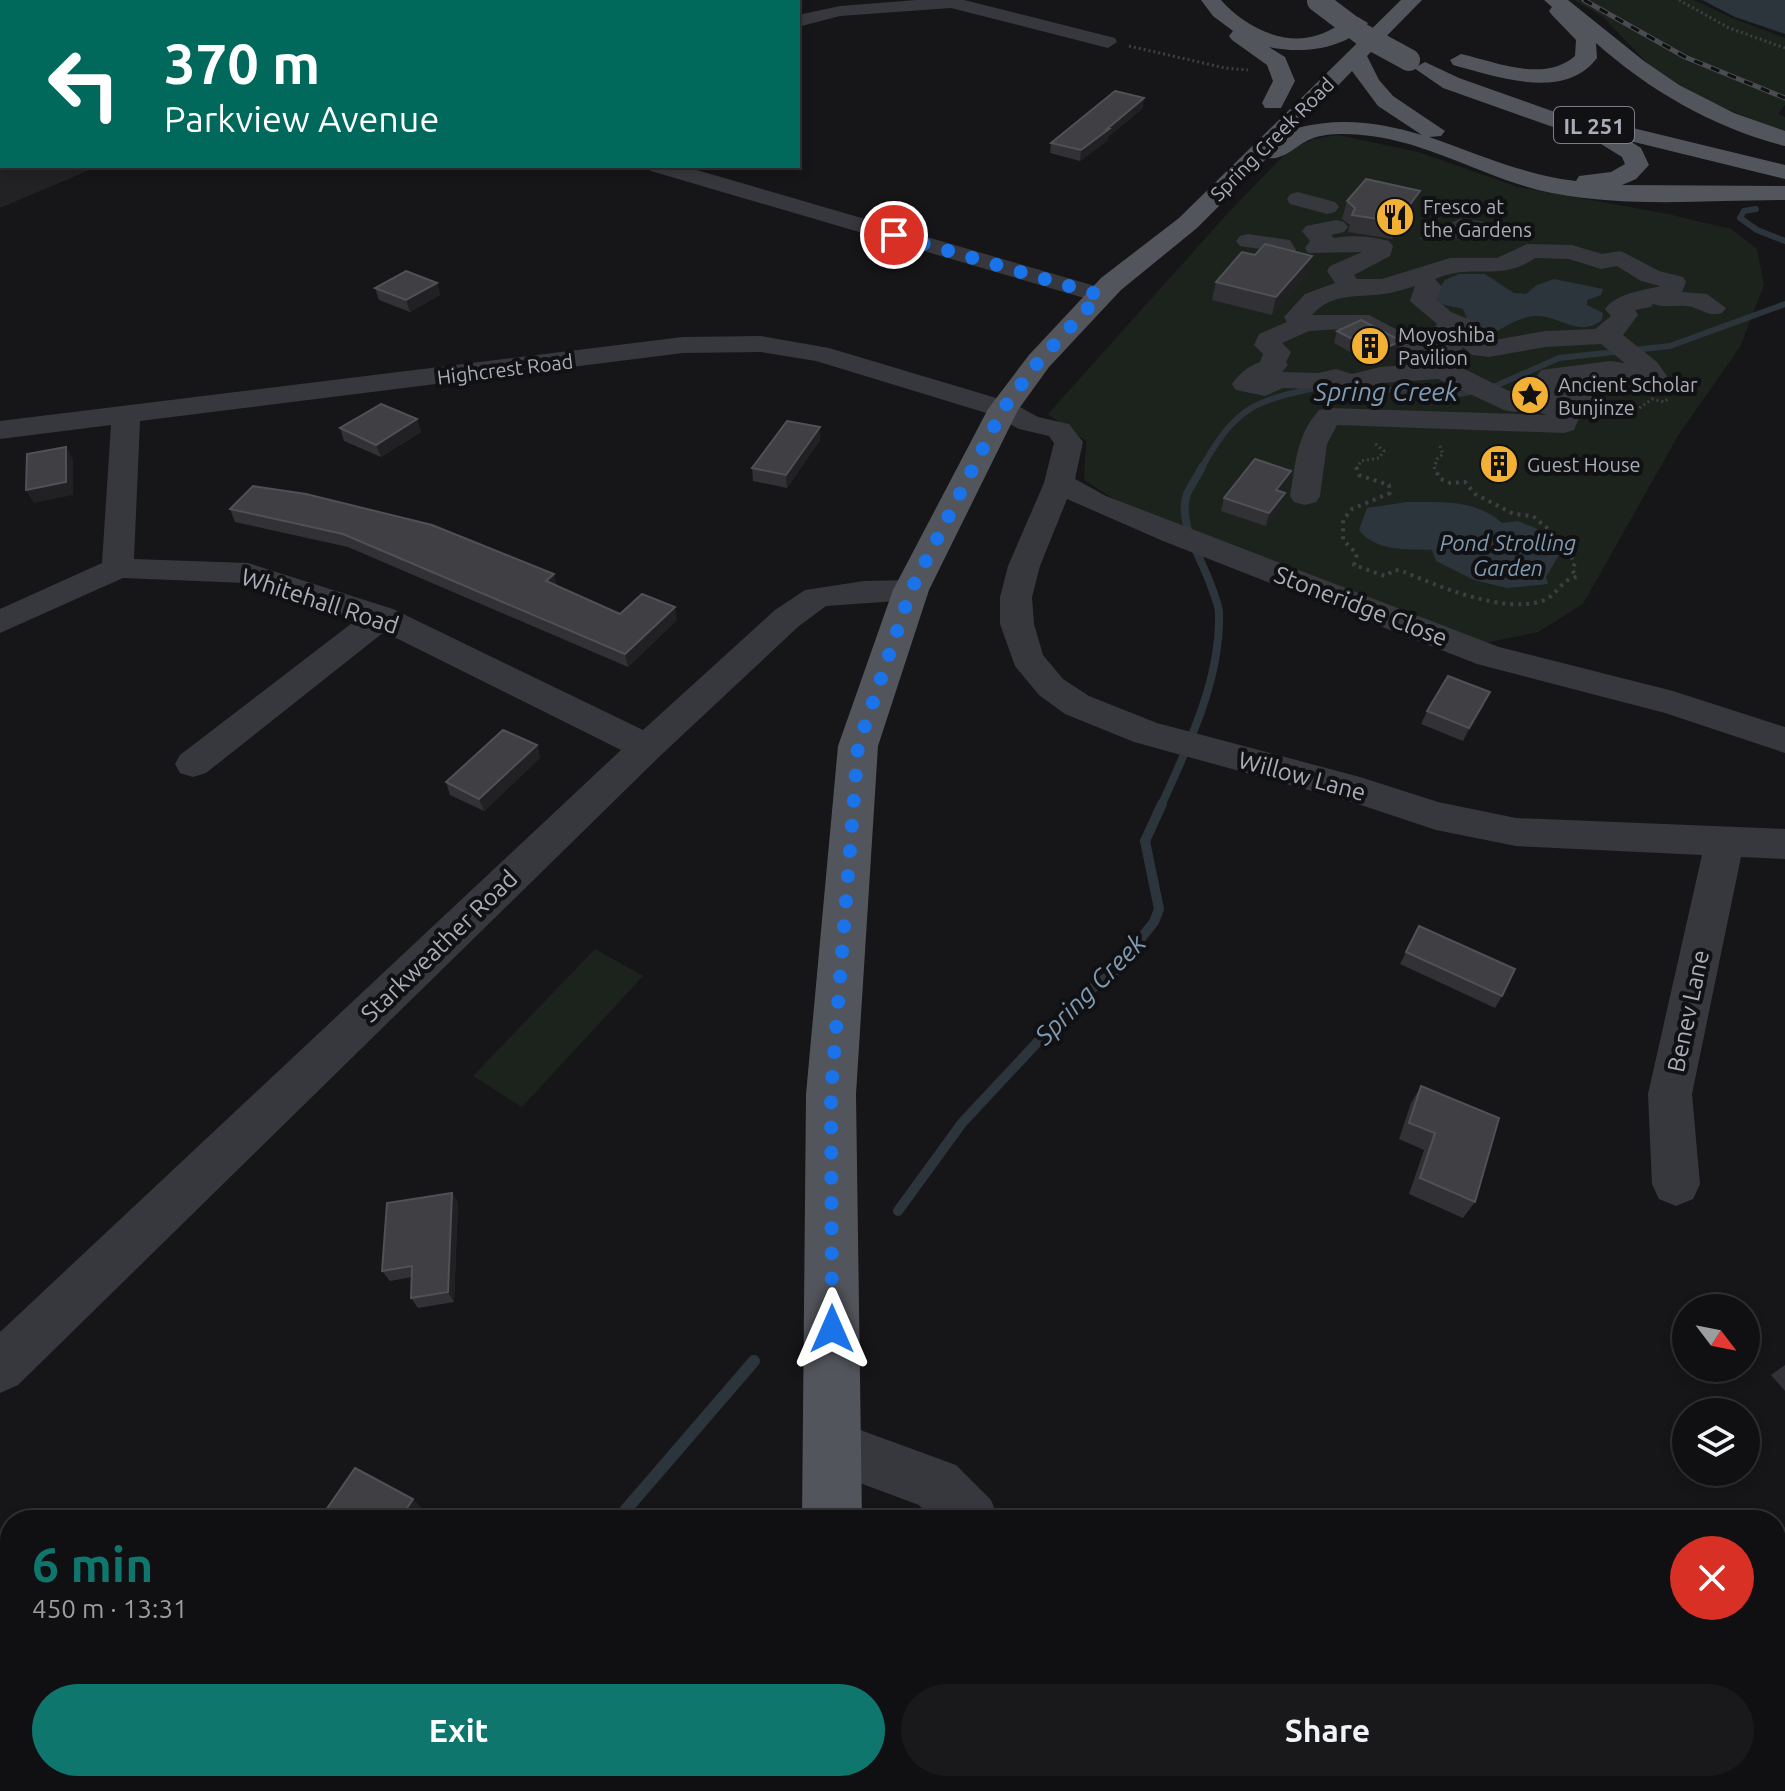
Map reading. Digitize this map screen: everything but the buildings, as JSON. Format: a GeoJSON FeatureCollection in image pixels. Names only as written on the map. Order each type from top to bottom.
{"type":"FeatureCollection","features":[{"type":"Feature","properties":{"kind":"main road","name":"Spring Creek Road"},"geometry":{"type":"LineString","coordinates":[[1199,0],[1205,9],[1241,38],[1277,62],[1284,81],[1264,112],[1358,23],[1399,4]]}},
{"type":"Feature","properties":{"kind":"main road"},"geometry":{"type":"LineString","coordinates":[[1211,0],[1216,8],[1249,33],[1274,42],[1301,45],[1322,41],[1358,23]]}},
{"type":"Feature","properties":{"kind":"main road","name":"IL 251"},"geometry":{"type":"LineString","coordinates":[[1347,0],[1418,55],[1590,124],[1785,172]]}},
{"type":"Feature","properties":{"kind":"main road"},"geometry":{"type":"LineString","coordinates":[[1399,4],[1421,0]]}},
{"type":"Feature","properties":{"kind":"main road"},"geometry":{"type":"LineString","coordinates":[[1418,55],[1536,75],[1571,71],[1586,58],[1586,39],[1571,20],[1539,0]]}},
{"type":"Feature","properties":{"kind":"main road"},"geometry":{"type":"LineString","coordinates":[[1554,0],[1577,13],[1667,88],[1702,108],[1785,139]]}},
{"type":"Feature","properties":{"kind":"main road","name":"IL 251"},"geometry":{"type":"LineString","coordinates":[[1317,1],[1363,35],[1418,55],[1608,117],[1785,158]]}},
{"type":"Feature","properties":{"kind":"main road","name":"Spring Creek Road"},"geometry":{"type":"LineString","coordinates":[[1112,282],[1188,223],[1356,55],[1399,4]]}},
{"type":"Feature","properties":{"kind":"main road"},"geometry":{"type":"LineString","coordinates":[[1356,55],[1364,77],[1379,98],[1417,123],[1485,155],[1537,175],[1575,181],[1608,181],[1630,175],[1637,165],[1633,153],[1609,139],[1451,83],[1418,55]]}},
{"type":"Feature","properties":{"kind":"main road"},"geometry":{"type":"LineString","coordinates":[[1188,223],[1277,148],[1302,132],[1333,126],[1372,129],[1400,136],[1549,186],[1599,192],[1785,193]]}},
{"type":"Feature","properties":{"kind":"main road","name":"Spring Creek Road"},"geometry":{"type":"LineString","coordinates":[[832,1510],[831,1094],[858,746],[911,590],[1003,409],[1039,361],[1112,282],[1162,217],[1237,141]]}},
{"type":"Feature","properties":{"kind":"street"},"geometry":{"type":"LineString","coordinates":[[800,21],[840,11],[945,1],[976,6],[1108,42]]}},
{"type":"Feature","properties":{"kind":"street"},"geometry":{"type":"LineString","coordinates":[[667,168],[1112,282]]}},
{"type":"Feature","properties":{"kind":"street"},"geometry":{"type":"LineString","coordinates":[[1298,199],[1332,217],[1314,231],[1323,240],[1317,248],[1347,243],[1381,246],[1381,251],[1339,271],[1350,287]]}},
{"type":"Feature","properties":{"kind":"street"},"geometry":{"type":"LineString","coordinates":[[1514,230],[1543,231],[1563,239],[1621,245],[1625,254],[1596,269],[1555,268],[1547,264]]}},
{"type":"Feature","properties":{"kind":"street"},"geometry":{"type":"LineString","coordinates":[[1248,241],[1282,245],[1284,250]]}},
{"type":"Feature","properties":{"kind":"street"},"geometry":{"type":"LineString","coordinates":[[1321,329],[1297,317],[1308,300],[1327,291],[1382,287],[1420,277],[1436,267],[1450,264],[1503,266],[1508,260],[1525,256],[1527,251],[1572,252],[1611,260],[1674,282],[1671,290],[1660,297]]}},
{"type":"Feature","properties":{"kind":"street"},"geometry":{"type":"LineString","coordinates":[[1420,277],[1429,287],[1423,301],[1469,329],[1471,341],[1481,349],[1516,347],[1543,339],[1609,338],[1650,372]]}},
{"type":"Feature","properties":{"kind":"street"},"geometry":{"type":"LineString","coordinates":[[1609,338],[1624,319],[1625,315],[1618,309],[1625,304],[1642,302],[1642,297],[1648,294],[1664,300],[1698,299],[1713,308]]}},
{"type":"Feature","properties":{"kind":"street"},"geometry":{"type":"LineString","coordinates":[[1454,322],[1445,331],[1451,342],[1449,349],[1431,367],[1350,383],[1336,377],[1318,381],[1277,380],[1265,388],[1246,384],[1256,373],[1275,365],[1273,362],[1278,352],[1267,345],[1268,340],[1360,320],[1431,367],[1514,404],[1519,403],[1520,396],[1536,399],[1565,414],[1570,421]]}},
{"type":"Feature","properties":{"kind":"street","name":"Highcrest Road"},"geometry":{"type":"LineString","coordinates":[[0,430],[683,345],[761,344],[820,354],[1003,409]]}},
{"type":"Feature","properties":{"kind":"street"},"geometry":{"type":"LineString","coordinates":[[1305,496],[1307,459],[1315,433],[1329,416],[1570,421],[1586,409],[1580,400],[1562,394],[1551,376],[1610,369],[1650,372]]}},
{"type":"Feature","properties":{"kind":"street"},"geometry":{"type":"LineString","coordinates":[[1003,409],[1029,423],[1059,430],[1065,435],[1069,442],[1059,483]]}},
{"type":"Feature","properties":{"kind":"street"},"geometry":{"type":"LineString","coordinates":[[0,622],[118,568],[126,416]]}},
{"type":"Feature","properties":{"kind":"street","name":"Stoneridge Close"},"geometry":{"type":"LineString","coordinates":[[1059,483],[1095,502],[1174,534],[1489,656],[1673,703],[1785,740]]}},
{"type":"Feature","properties":{"kind":"street","name":"Willow Lane"},"geometry":{"type":"LineString","coordinates":[[1059,483],[1024,566],[1016,597],[1017,624],[1027,658],[1051,687],[1077,705],[1147,733],[1360,791],[1436,816],[1516,832],[1785,844]]}},
{"type":"Feature","properties":{"kind":"street","name":"Whitehall Road"},"geometry":{"type":"LineString","coordinates":[[118,568],[248,573],[381,617],[647,747]]}},
{"type":"Feature","properties":{"kind":"street","name":"Starkweather Road"},"geometry":{"type":"LineString","coordinates":[[0,1367],[647,747],[787,618],[817,597],[864,591],[911,590]]}},
{"type":"Feature","properties":{"kind":"street"},"geometry":{"type":"LineString","coordinates":[[193,764],[381,617]]}},
{"type":"Feature","properties":{"kind":"street","name":"Benev Lane"},"geometry":{"type":"LineString","coordinates":[[1676,1184],[1670,1094],[1725,839]]}},
{"type":"Feature","properties":{"kind":"street"},"geometry":{"type":"LineString","coordinates":[[833,1447],[937,1484],[962,1510]]}},
{"type":"Feature","properties":{"kind":"path"},"geometry":{"type":"LineString","coordinates":[[1679,0],[1729,28],[1785,48]]}},
{"type":"Feature","properties":{"kind":"path"},"geometry":{"type":"LineString","coordinates":[[1570,421],[1623,416],[1643,409],[1652,399],[1664,402],[1671,395],[1650,372]]}},
{"type":"Feature","properties":{"kind":"path"},"geometry":{"type":"LineString","coordinates":[[1368,416],[1365,434],[1384,451],[1379,458],[1361,461],[1356,467],[1359,475],[1384,481],[1389,485],[1390,493],[1350,509],[1342,517],[1340,533],[1349,548],[1357,554],[1354,565],[1385,576],[1395,570],[1402,571],[1449,592],[1496,601],[1537,603],[1549,599],[1568,578],[1577,577],[1572,570],[1575,563],[1560,539],[1533,516],[1514,514],[1475,494],[1465,482],[1450,483],[1439,478],[1434,470],[1437,459],[1443,454],[1439,444],[1445,437],[1436,418]]}},
{"type":"Feature","properties":{"kind":"shaded area"},"geometry":{"type":"Polygon","coordinates":[[[1574,0],[1694,0],[1785,38],[1785,105],[1778,114],[1785,117],[1785,133],[1679,89],[1653,69],[1602,16],[1574,0]]]}},
{"type":"Feature","properties":{"kind":"shaded area"},"geometry":{"type":"Polygon","coordinates":[[[1338,135],[1418,152],[1518,187],[1668,214],[1731,229],[1757,249],[1764,285],[1740,347],[1679,434],[1583,604],[1538,632],[1485,643],[1117,501],[1084,480],[1086,441],[1048,414],[1228,213],[1287,152],[1313,139],[1338,135]]]}},
{"type":"Feature","properties":{"kind":"shaded area"},"geometry":{"type":"Polygon","coordinates":[[[0,168],[94,168],[0,208],[0,168]]]}},
{"type":"Feature","properties":{"kind":"shaded area"},"geometry":{"type":"Polygon","coordinates":[[[595,949],[643,976],[522,1107],[473,1076],[595,949]]]}},
{"type":"Feature","properties":{"kind":"water"},"geometry":{"type":"Polygon","coordinates":[[[1702,0],[1785,0],[1785,34],[1735,17],[1702,0]]]}},
{"type":"Feature","properties":{"kind":"water"},"geometry":{"type":"Polygon","coordinates":[[[1459,219],[1481,221],[1508,230],[1461,233],[1455,239],[1418,239],[1459,219]]]}},
{"type":"Feature","properties":{"kind":"water"},"geometry":{"type":"Polygon","coordinates":[[[1459,274],[1485,274],[1514,293],[1526,294],[1537,285],[1554,279],[1603,289],[1601,295],[1587,300],[1587,305],[1603,313],[1602,320],[1594,325],[1577,327],[1535,316],[1518,320],[1493,333],[1469,323],[1463,309],[1436,303],[1434,296],[1445,280],[1459,274]]]}},
{"type":"Feature","properties":{"kind":"water","name":"Pond Strolling Garden"},"geometry":{"type":"Polygon","coordinates":[[[1407,502],[1445,502],[1469,506],[1492,515],[1502,523],[1518,521],[1540,530],[1538,536],[1550,554],[1559,555],[1546,577],[1548,584],[1507,588],[1474,580],[1436,561],[1432,550],[1383,546],[1359,530],[1367,508],[1407,502]]]}},
{"type":"Feature","properties":{"kind":"waterway","name":"Spring Creek"},"geometry":{"type":"LineString","coordinates":[[1756,209],[1744,211],[1740,218],[1757,230],[1785,241]]}},
{"type":"Feature","properties":{"kind":"waterway","name":"Spring Creek"},"geometry":{"type":"LineString","coordinates":[[1354,387],[1455,395],[1491,388],[1559,358],[1670,346],[1785,304]]}},
{"type":"Feature","properties":{"kind":"waterway","name":"Spring Creek"},"geometry":{"type":"LineString","coordinates":[[1201,469],[1226,431],[1250,409],[1280,396],[1324,386]]}},
{"type":"Feature","properties":{"kind":"waterway","name":"Spring Creek"},"geometry":{"type":"LineString","coordinates":[[1161,806],[1201,712],[1215,663],[1218,605],[1191,540],[1185,516],[1187,494],[1202,467]]}},
{"type":"Feature","properties":{"kind":"waterway","name":"Spring Creek"},"geometry":{"type":"LineString","coordinates":[[898,1211],[962,1123],[1075,1002],[1115,971],[1154,922],[1159,909],[1145,841],[1162,804]]}},
{"type":"Feature","properties":{"kind":"waterway","name":"Spring Creek"},"geometry":{"type":"LineString","coordinates":[[626,1510],[754,1361]]}},
{"type":"Feature","properties":{"kind":"railway"},"geometry":{"type":"LineString","coordinates":[[1584,0],[1685,57],[1785,98]]}},
{"type":"Feature","properties":{"kind":"place","name":"Fresco at the Gardens"},"geometry":{"type":"Point","coordinates":[1395,217]}},
{"type":"Feature","properties":{"kind":"place","name":"Moyoshiba Pavilion"},"geometry":{"type":"Point","coordinates":[1370,346]}},
{"type":"Feature","properties":{"kind":"place","name":"Ancient Scholar Bunjinze"},"geometry":{"type":"Point","coordinates":[1530,395]}},
{"type":"Feature","properties":{"kind":"place","name":"Guest House"},"geometry":{"type":"Point","coordinates":[1499,464]}},
{"type":"Feature","properties":{"kind":"route"},"geometry":{"type":"LineString","coordinates":[[832,1329],[831,1094],[858,746],[911,590],[1003,409],[1039,361],[1100,295],[894,235]]}}]}
